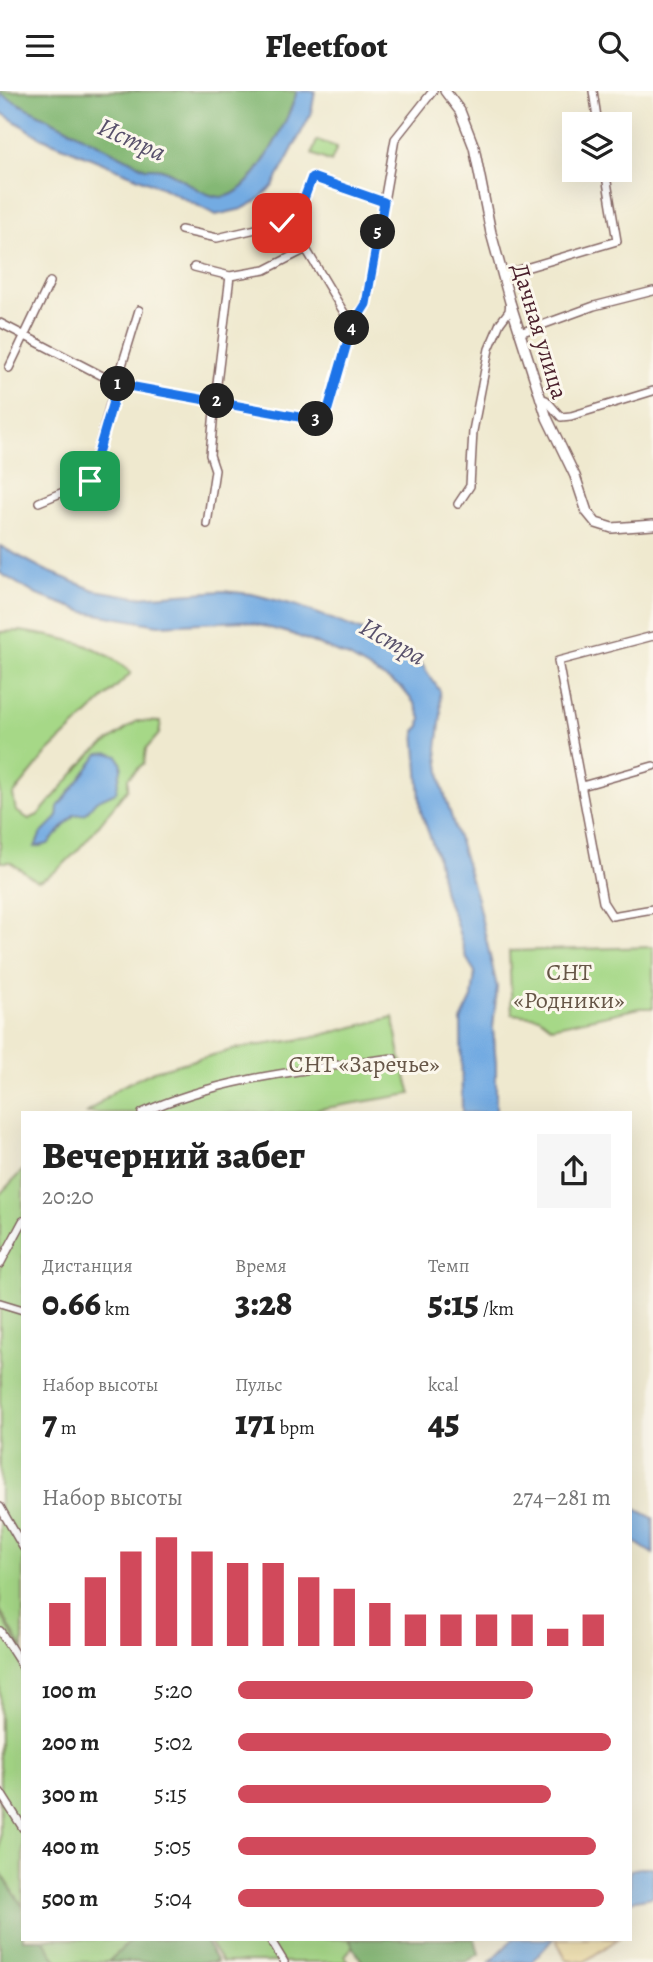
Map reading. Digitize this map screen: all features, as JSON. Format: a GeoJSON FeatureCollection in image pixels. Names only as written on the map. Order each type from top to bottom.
{"type":"FeatureCollection","features":[{"type":"Feature","properties":{"kind":"street"},"geometry":{"type":"LineString","coordinates":[[0,323],[118,384],[310,419],[322,418],[328,409],[352,326],[366,304],[395,139],[433,91]]}},
{"type":"Feature","properties":{"kind":"street","name":"Дачная улица"},"geometry":{"type":"LineString","coordinates":[[445,91],[460,111],[474,147],[491,233],[510,302],[547,418],[575,477],[587,512],[596,523],[612,528],[653,524]]}},
{"type":"Feature","properties":{"kind":"street"},"geometry":{"type":"LineString","coordinates":[[593,91],[596,112]]}},
{"type":"Feature","properties":{"kind":"street"},"geometry":{"type":"LineString","coordinates":[[181,230],[217,238],[282,223],[300,210],[312,177],[384,202]]}},
{"type":"Feature","properties":{"kind":"street"},"geometry":{"type":"LineString","coordinates":[[502,275],[617,241],[608,182]]}},
{"type":"Feature","properties":{"kind":"street"},"geometry":{"type":"LineString","coordinates":[[194,267],[230,276],[265,270],[306,249],[352,326]]}},
{"type":"Feature","properties":{"kind":"street"},"geometry":{"type":"LineString","coordinates":[[207,524],[215,470],[211,455],[215,400],[230,276]]}},
{"type":"Feature","properties":{"kind":"street"},"geometry":{"type":"LineString","coordinates":[[9,368],[50,282]]}},
{"type":"Feature","properties":{"kind":"street"},"geometry":{"type":"LineString","coordinates":[[520,333],[594,306],[653,291]]}},
{"type":"Feature","properties":{"kind":"street"},"geometry":{"type":"LineString","coordinates":[[458,503],[470,486],[473,431],[489,349],[500,323],[509,311],[510,302]]}},
{"type":"Feature","properties":{"kind":"street"},"geometry":{"type":"LineString","coordinates":[[39,502],[90,481],[139,310]]}},
{"type":"Feature","properties":{"kind":"street"},"geometry":{"type":"LineString","coordinates":[[540,398],[546,400],[561,417],[653,391]]}},
{"type":"Feature","properties":{"kind":"street"},"geometry":{"type":"LineString","coordinates":[[653,636],[558,661],[603,902],[612,916],[653,909]]}},
{"type":"Feature","properties":{"kind":"street"},"geometry":{"type":"LineString","coordinates":[[582,786],[653,766]]}},
{"type":"Feature","properties":{"kind":"street"},"geometry":{"type":"LineString","coordinates":[[147,1111],[188,1094],[245,1081],[393,1058]]}},
{"type":"Feature","properties":{"kind":"street"},"geometry":{"type":"LineString","coordinates":[[0,1264],[21,1225]]}},
{"type":"Feature","properties":{"kind":"street"},"geometry":{"type":"LineString","coordinates":[[0,1303],[21,1309]]}},
{"type":"Feature","properties":{"kind":"street"},"geometry":{"type":"LineString","coordinates":[[0,1507],[21,1544]]}},
{"type":"Feature","properties":{"kind":"street"},"geometry":{"type":"LineString","coordinates":[[0,1631],[21,1664]]}},
{"type":"Feature","properties":{"kind":"street"},"geometry":{"type":"LineString","coordinates":[[0,1792],[21,1825]]}},
{"type":"Feature","properties":{"kind":"street"},"geometry":{"type":"LineString","coordinates":[[271,1941],[284,1962]]}},
{"type":"Feature","properties":{"kind":"green space"},"geometry":{"type":"Polygon","coordinates":[[[0,91],[297,91],[287,119],[257,171],[233,194],[221,197],[205,193],[162,169],[145,168],[15,102],[0,94],[0,91]]]}},
{"type":"Feature","properties":{"kind":"green space"},"geometry":{"type":"Polygon","coordinates":[[[317,140],[337,147],[331,162],[312,154],[317,140]]]}},
{"type":"Feature","properties":{"kind":"green space"},"geometry":{"type":"Polygon","coordinates":[[[20,631],[65,639],[93,648],[106,654],[131,673],[48,752],[13,795],[16,811],[29,819],[38,815],[91,754],[137,721],[161,722],[159,734],[146,749],[144,763],[128,778],[128,788],[73,855],[61,867],[37,881],[10,862],[0,862],[0,632],[20,631]]]}},
{"type":"Feature","properties":{"kind":"green space","name":"СНТ «Родники»"},"geometry":{"type":"Polygon","coordinates":[[[653,947],[653,1008],[640,1008],[552,1027],[539,1017],[512,1014],[509,951],[653,947]]]}},
{"type":"Feature","properties":{"kind":"green space","name":"СНТ «Заречье»"},"geometry":{"type":"Polygon","coordinates":[[[393,1017],[411,1094],[307,1111],[89,1111],[118,1088],[154,1071],[239,1048],[310,1038],[393,1017]]]}},
{"type":"Feature","properties":{"kind":"green space"},"geometry":{"type":"Polygon","coordinates":[[[21,1172],[21,1647],[0,1610],[0,1194],[21,1172]]]}},
{"type":"Feature","properties":{"kind":"green space"},"geometry":{"type":"Polygon","coordinates":[[[0,1613],[21,1650],[21,1904],[0,1871],[0,1613]]]}},
{"type":"Feature","properties":{"kind":"green space"},"geometry":{"type":"Polygon","coordinates":[[[0,1871],[21,1904],[21,1941],[44,1941],[58,1962],[0,1962],[0,1871]]]}},
{"type":"Feature","properties":{"kind":"green space"},"geometry":{"type":"Polygon","coordinates":[[[44,1941],[131,1941],[108,1962],[58,1962],[44,1941]]]}},
{"type":"Feature","properties":{"kind":"green space"},"geometry":{"type":"Polygon","coordinates":[[[131,1941],[205,1941],[217,1962],[108,1962],[131,1941]]]}},
{"type":"Feature","properties":{"kind":"green space"},"geometry":{"type":"Polygon","coordinates":[[[208,1941],[357,1941],[345,1956],[348,1962],[222,1962],[208,1941]]]}},
{"type":"Feature","properties":{"kind":"green space"},"geometry":{"type":"Polygon","coordinates":[[[350,1941],[476,1941],[479,1954],[466,1962],[362,1962],[350,1941]]]}},
{"type":"Feature","properties":{"kind":"sand"},"geometry":{"type":"Polygon","coordinates":[[[557,1941],[615,1941],[584,1962],[566,1959],[557,1941]]]}},
{"type":"Feature","properties":{"kind":"water"},"geometry":{"type":"Polygon","coordinates":[[[297,91],[315,91],[311,114],[273,186],[257,201],[242,209],[216,215],[163,188],[40,137],[0,112],[0,94],[145,168],[161,169],[205,193],[221,197],[233,194],[257,171],[287,119],[297,91]]]}},
{"type":"Feature","properties":{"kind":"water"},"geometry":{"type":"Polygon","coordinates":[[[0,546],[45,570],[94,590],[137,597],[223,591],[252,594],[298,606],[365,632],[421,663],[440,691],[441,715],[437,749],[442,786],[477,899],[497,987],[493,1028],[496,1111],[462,1111],[461,1021],[472,998],[475,972],[466,957],[455,919],[444,894],[437,856],[421,812],[415,731],[420,726],[421,718],[415,704],[402,688],[349,657],[292,634],[244,621],[158,625],[85,612],[37,595],[0,573],[0,546]]]}},
{"type":"Feature","properties":{"kind":"water"},"geometry":{"type":"Polygon","coordinates":[[[99,754],[118,756],[122,765],[116,792],[96,801],[85,814],[74,815],[48,844],[35,847],[40,835],[57,818],[58,807],[99,754]]]}},
{"type":"Feature","properties":{"kind":"water"},"geometry":{"type":"Polygon","coordinates":[[[632,1507],[653,1518],[653,1554],[632,1540],[632,1507]]]}},
{"type":"Feature","properties":{"kind":"water"},"geometry":{"type":"Polygon","coordinates":[[[653,1867],[653,1897],[632,1901],[632,1870],[653,1867]]]}},
{"type":"Feature","properties":{"kind":"water"},"geometry":{"type":"Polygon","coordinates":[[[511,1941],[551,1941],[532,1962],[490,1962],[511,1941]]]}},
{"type":"Feature","properties":{"kind":"route"},"geometry":{"type":"LineString","coordinates":[[90,481],[118,384],[310,419],[322,418],[328,409],[352,326],[366,304],[384,202],[312,177],[300,210],[282,223]]}},
{"type":"Feature","properties":{"kind":"water label","name":"Истра"},"geometry":{"type":"Point","coordinates":[132,139]}},
{"type":"Feature","properties":{"kind":"water label","name":"Истра"},"geometry":{"type":"Point","coordinates":[393,641]}}]}
